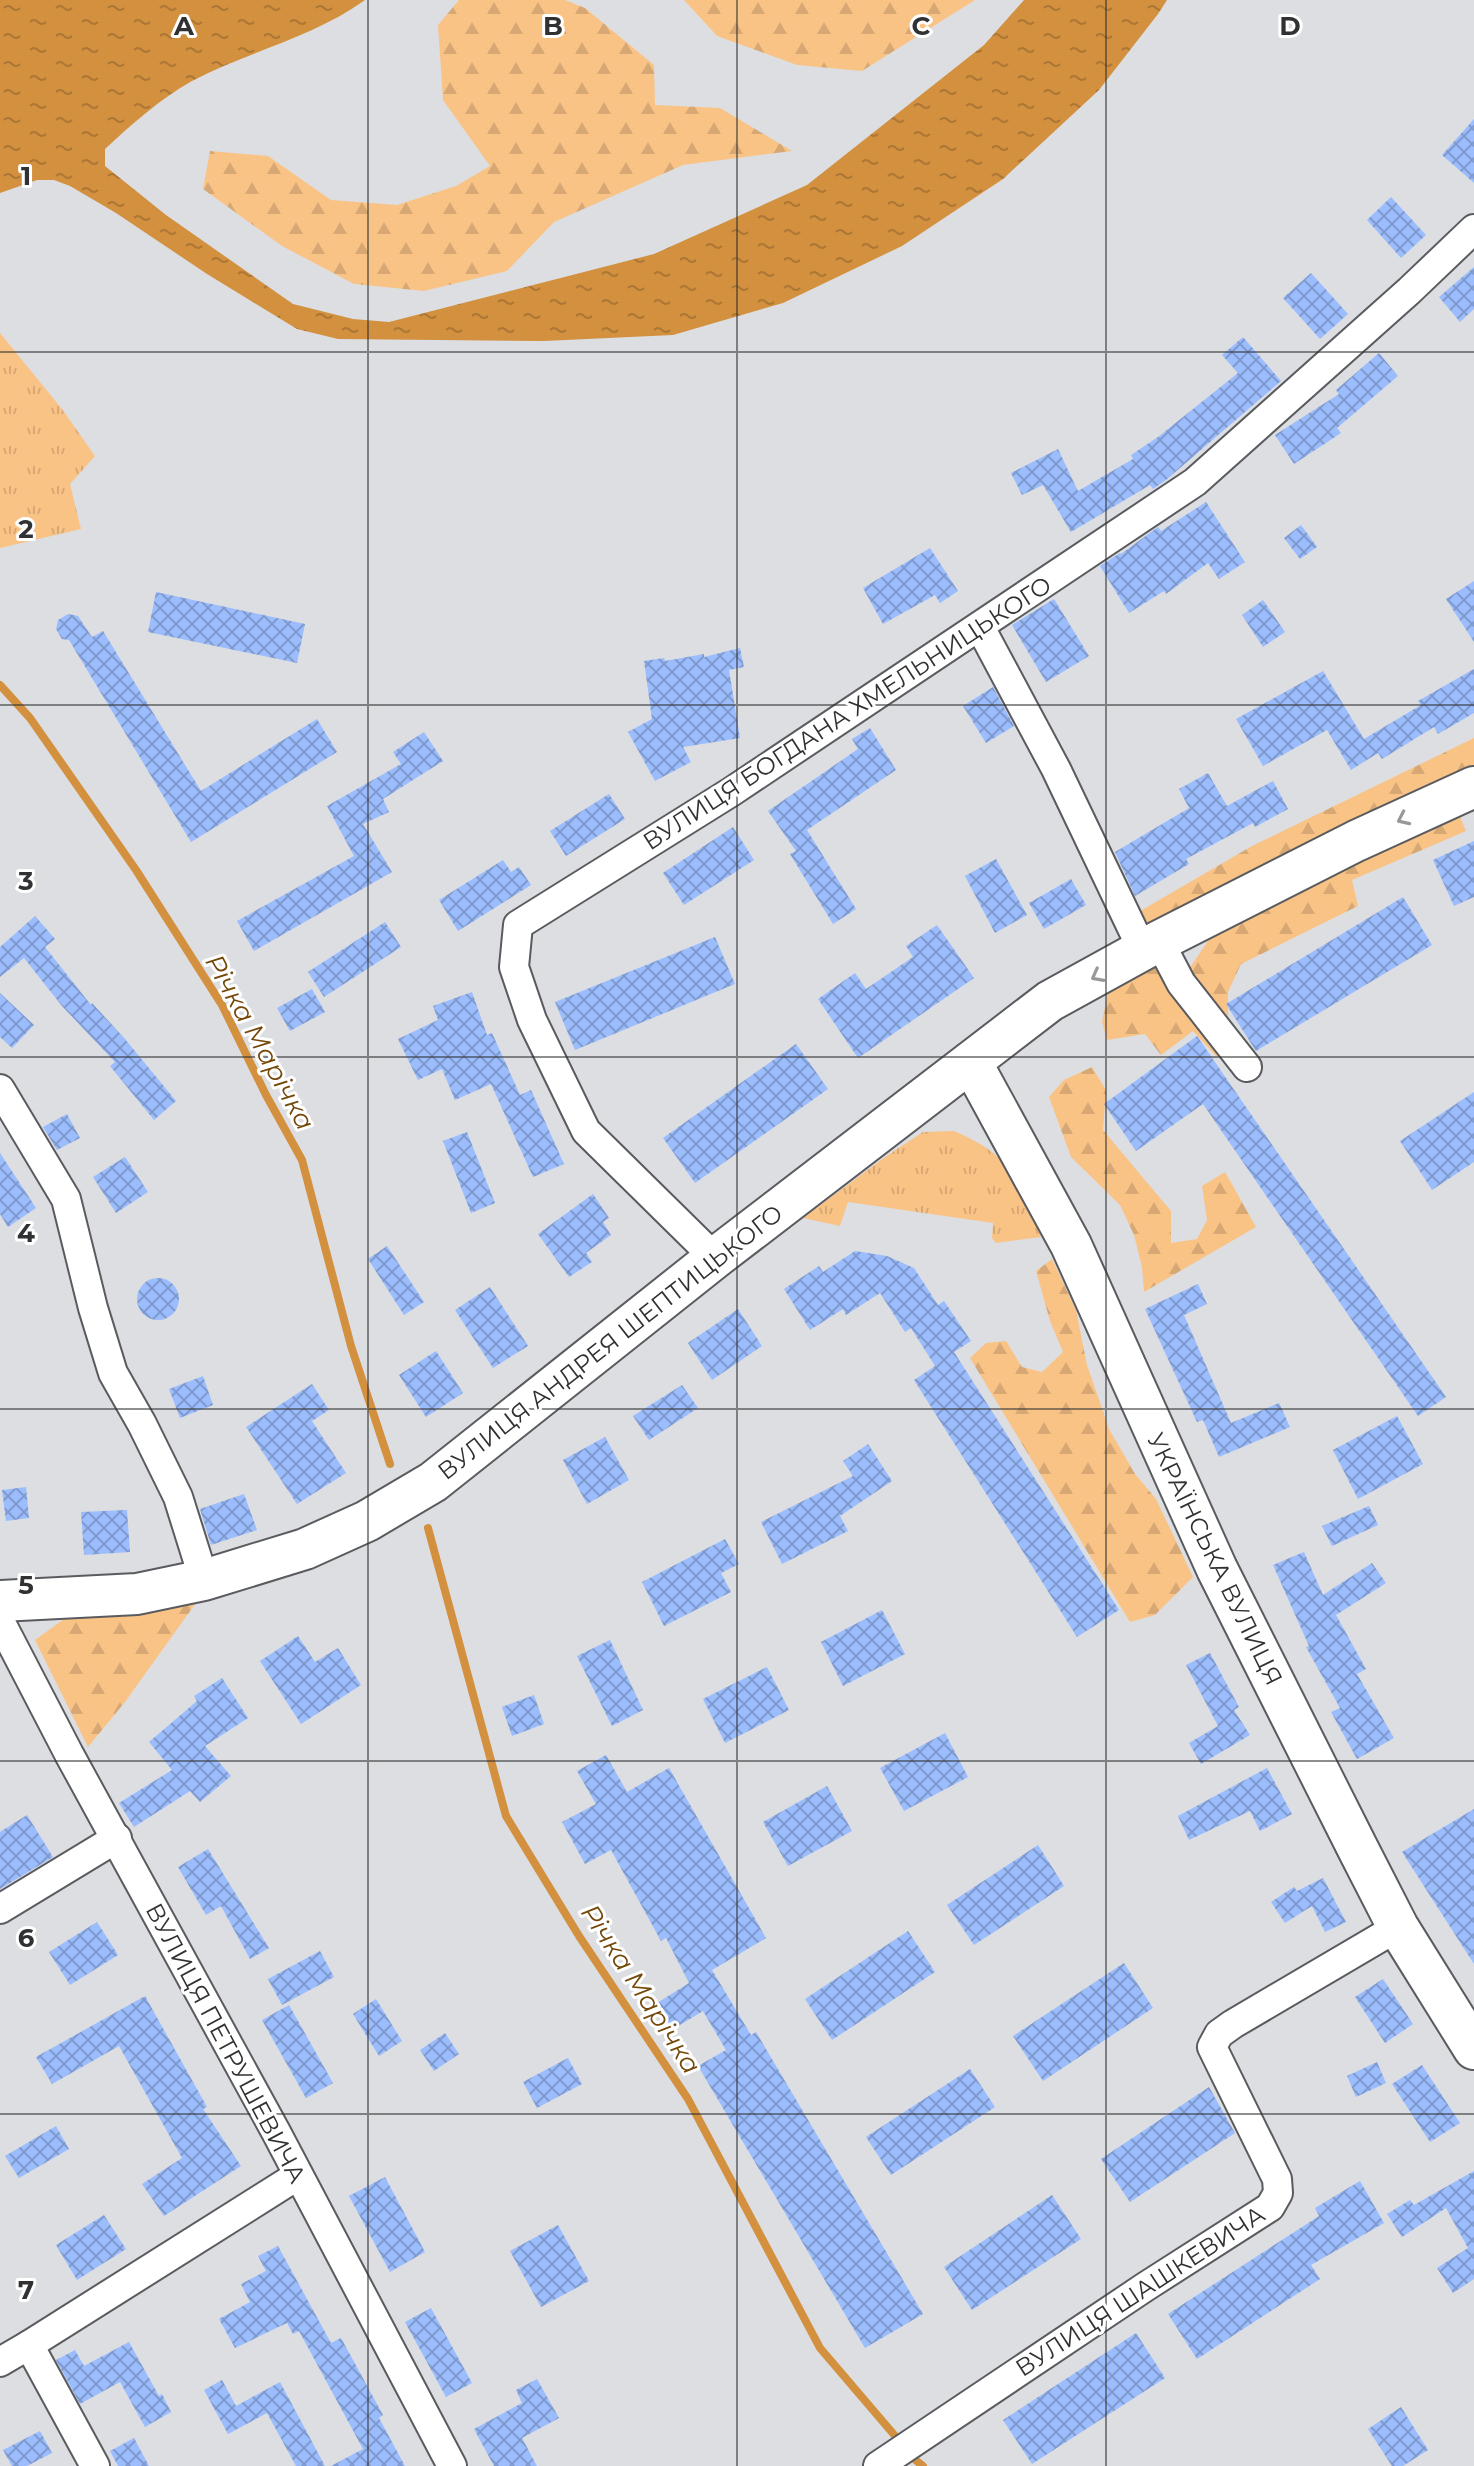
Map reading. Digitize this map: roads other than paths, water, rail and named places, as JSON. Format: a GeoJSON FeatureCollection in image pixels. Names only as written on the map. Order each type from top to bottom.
{"type":"FeatureCollection","features":[{"type":"Feature","properties":{"kind":"street","name":"ВУЛИЦЯ БОГДАНА ХМЕЛЬНИЦЬКОГО"},"geometry":{"type":"LineString","coordinates":[[715,1258],[586,1131],[532,1020],[514,967],[518,925],[731,792],[1195,482],[1474,229]]}},
{"type":"Feature","properties":{"kind":"street"},"geometry":{"type":"LineString","coordinates":[[980,627],[1151,946],[1247,1067]]}},
{"type":"Feature","properties":{"kind":"street","name":"ВУЛИЦЯ АНДРЕЯ ШЕПТИЦЬКОГО"},"geometry":{"type":"LineString","coordinates":[[0,1601],[137,1594],[204,1580],[305,1549],[367,1521],[433,1482],[715,1258],[1050,1001],[1356,841],[1474,787]]}},
{"type":"Feature","properties":{"kind":"street","name":"УКРАЇНСЬКА ВУЛИЦЯ"},"geometry":{"type":"LineString","coordinates":[[971,1062],[1071,1245],[1217,1569],[1398,1927],[1474,2049]]}},
{"type":"Feature","properties":{"kind":"street"},"geometry":{"type":"LineString","coordinates":[[0,1089],[66,1199],[113,1373],[178,1497],[204,1580]]}},
{"type":"Feature","properties":{"kind":"street","name":"ВУЛИЦЯ ПЕТРУШЕВИЧА"},"geometry":{"type":"LineString","coordinates":[[0,1621],[452,2466]]}},
{"type":"Feature","properties":{"kind":"street"},"geometry":{"type":"LineString","coordinates":[[0,1909],[117,1838]]}},
{"type":"Feature","properties":{"kind":"street","name":"ВУЛИЦЯ ШАШКЕВИЧА"},"geometry":{"type":"LineString","coordinates":[[878,2466],[1132,2295],[1270,2207],[1278,2193],[1277,2179],[1212,2047],[1219,2034],[1233,2024],[1398,1927]]}},
{"type":"Feature","properties":{"kind":"street"},"geometry":{"type":"LineString","coordinates":[[0,2362],[297,2176]]}},
{"type":"Feature","properties":{"kind":"street"},"geometry":{"type":"LineString","coordinates":[[29,2345],[95,2466]]}},
{"type":"Feature","properties":{"kind":"water"},"geometry":{"type":"Polygon","coordinates":[[[0,0],[365,0],[324,24],[214,70],[180,88],[105,149],[105,166],[166,215],[293,304],[353,319],[389,322],[654,254],[807,185],[984,45],[1024,0],[1167,0],[1099,90],[1003,179],[902,246],[783,303],[673,335],[544,341],[338,339],[297,329],[70,186],[54,180],[37,180],[0,193],[0,0]]]}},
{"type":"Feature","properties":{"kind":"waterway","name":"Річка Марічка"},"geometry":{"type":"LineString","coordinates":[[0,685],[30,718],[136,870],[222,1005],[302,1160],[351,1346],[390,1464]]}},
{"type":"Feature","properties":{"kind":"waterway","name":"Річка Марічка"},"geometry":{"type":"LineString","coordinates":[[428,1528],[506,1816],[579,1936],[688,2099],[820,2348],[896,2437]]}},
{"type":"Feature","properties":{"kind":"waterway"},"geometry":{"type":"LineString","coordinates":[[913,2458],[923,2466]]}}]}
